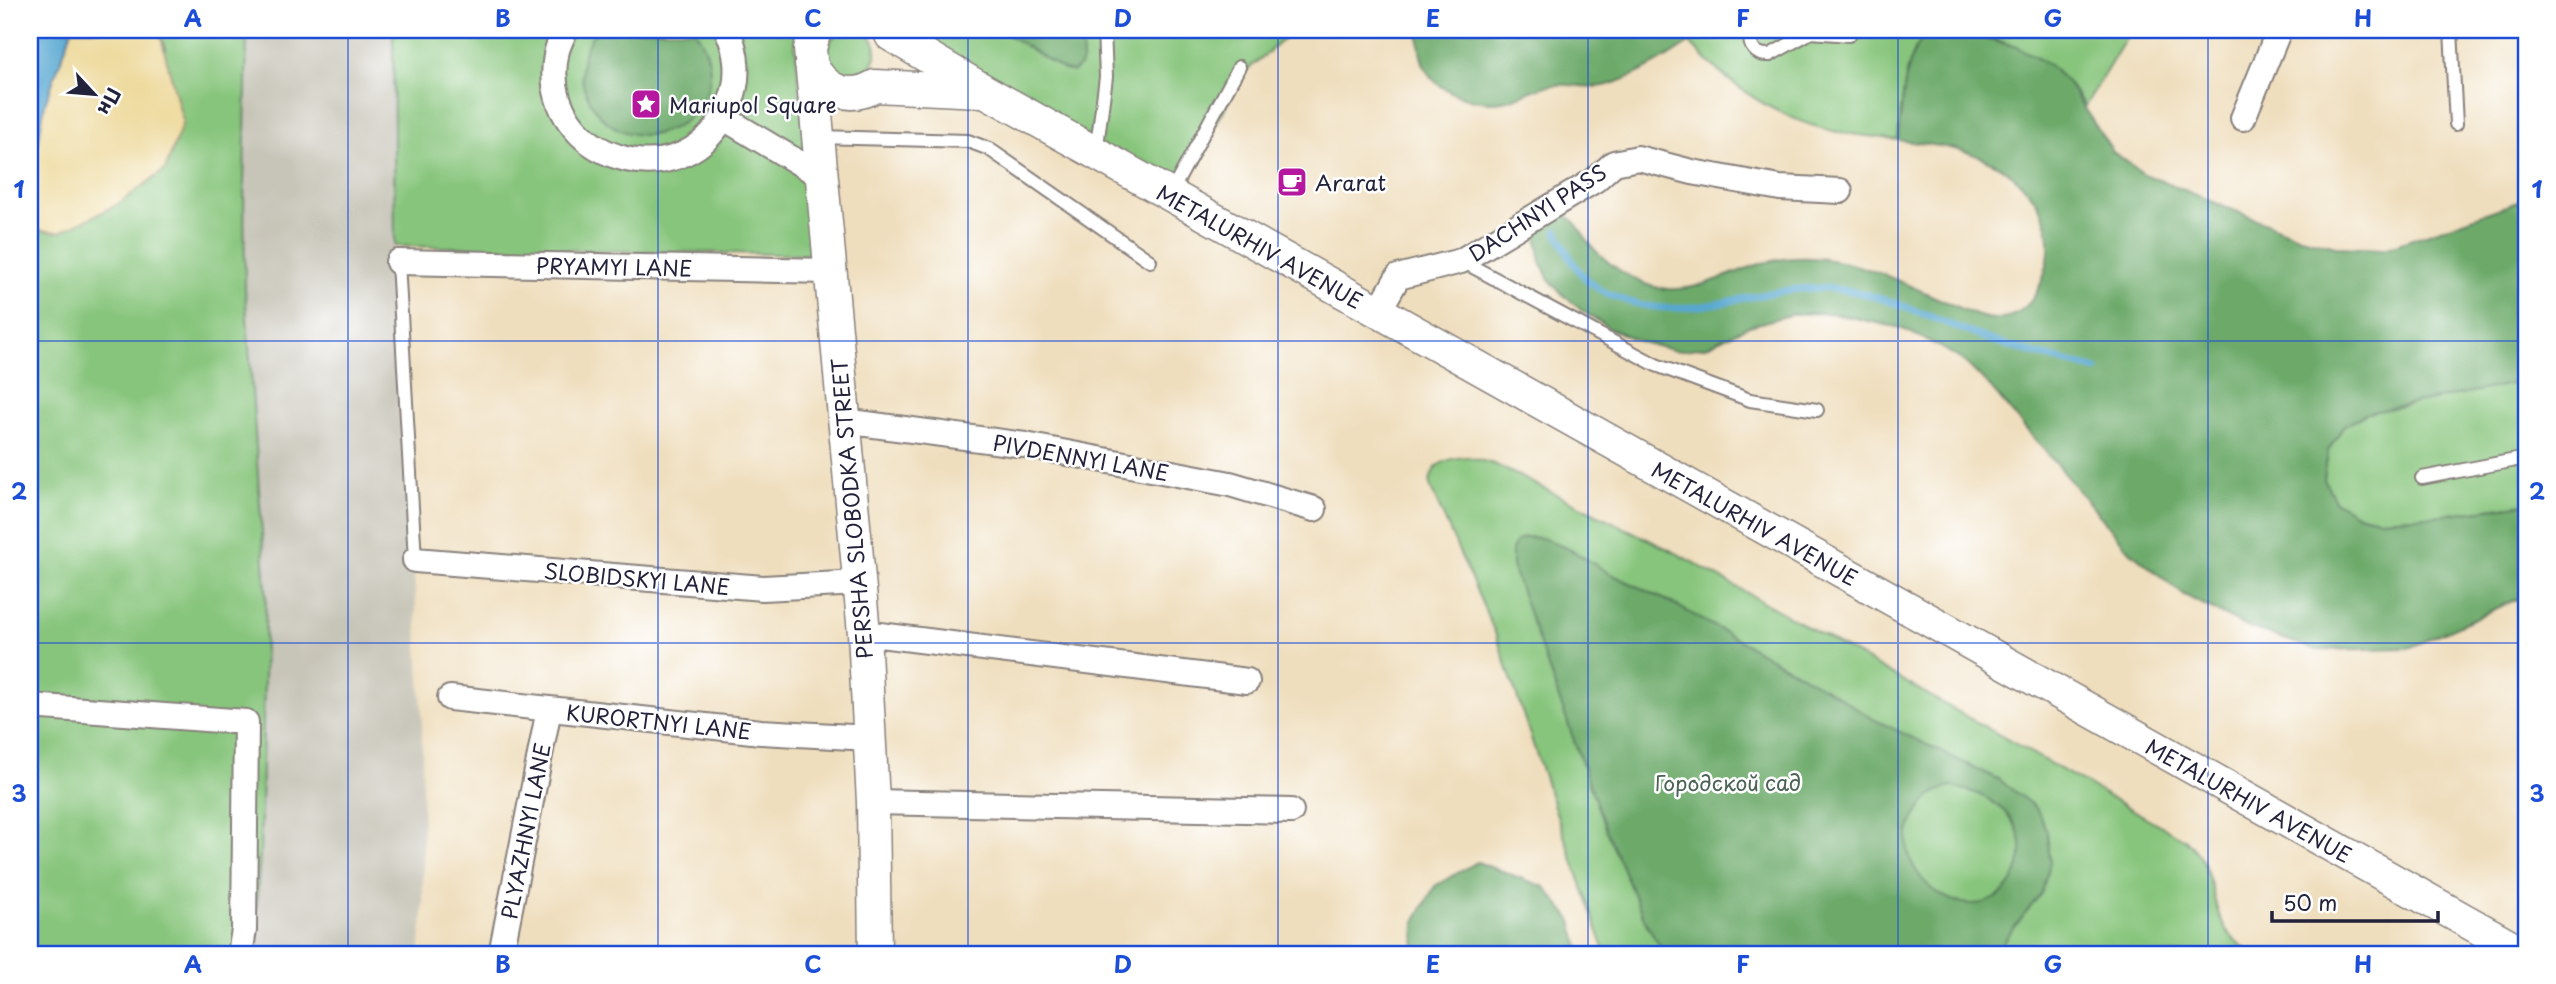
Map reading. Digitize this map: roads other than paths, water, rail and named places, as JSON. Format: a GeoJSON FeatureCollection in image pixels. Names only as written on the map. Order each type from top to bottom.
{"type":"FeatureCollection","features":[{"type":"Feature","properties":{"kind":"street"},"geometry":{"type":"LineString","coordinates":[[565,30],[556,55],[555,88],[568,119],[589,143],[618,159],[651,163],[680,156],[705,141],[724,118],[735,90],[737,61],[727,30]]}},
{"type":"Feature","properties":{"kind":"street"},"geometry":{"type":"LineString","coordinates":[[2243,118],[2279,30]]}},
{"type":"Feature","properties":{"kind":"street"},"geometry":{"type":"LineString","coordinates":[[817,131],[862,90],[882,81],[891,67],[894,51],[890,32]]}},
{"type":"Feature","properties":{"kind":"street","name":"METALURHIV AVENUE"},"geometry":{"type":"LineString","coordinates":[[890,32],[985,91],[2525,954]]}},
{"type":"Feature","properties":{"kind":"street"},"geometry":{"type":"LineString","coordinates":[[811,43],[822,81],[830,87],[862,90],[985,91]]}},
{"type":"Feature","properties":{"kind":"street","name":"PERSHA SLOBODKA STREET"},"geometry":{"type":"LineString","coordinates":[[811,43],[864,633],[873,802],[875,954]]}},
{"type":"Feature","properties":{"kind":"street"},"geometry":{"type":"LineString","coordinates":[[724,118],[821,176]]}},
{"type":"Feature","properties":{"kind":"street","name":"DACHNYI PASS"},"geometry":{"type":"LineString","coordinates":[[1378,312],[1398,277],[1461,261],[1595,180],[1614,163],[1638,158],[1692,172],[1780,188],[1840,191]]}},
{"type":"Feature","properties":{"kind":"street","name":"PRYAMYI LANE"},"geometry":{"type":"LineString","coordinates":[[398,262],[830,271]]}},
{"type":"Feature","properties":{"kind":"street","name":"PIVDENNYI LANE"},"geometry":{"type":"LineString","coordinates":[[844,421],[1026,445],[1230,484],[1314,509]]}},
{"type":"Feature","properties":{"kind":"street","name":"SLOBIDSKYI LANE"},"geometry":{"type":"LineString","coordinates":[[415,560],[763,588],[860,583]]}},
{"type":"Feature","properties":{"kind":"street"},"geometry":{"type":"LineString","coordinates":[[864,633],[1247,681]]}},
{"type":"Feature","properties":{"kind":"street","name":"KURORTNYI LANE"},"geometry":{"type":"LineString","coordinates":[[450,698],[761,732],[870,738]]}},
{"type":"Feature","properties":{"kind":"street"},"geometry":{"type":"LineString","coordinates":[[30,706],[246,722],[244,930],[240,954]]}},
{"type":"Feature","properties":{"kind":"street","name":"PLYAZHNYI LANE"},"geometry":{"type":"LineString","coordinates":[[501,954],[549,709]]}},
{"type":"Feature","properties":{"kind":"street"},"geometry":{"type":"LineString","coordinates":[[873,802],[1291,811]]}},
{"type":"Feature","properties":{"kind":"lane"},"geometry":{"type":"LineString","coordinates":[[1096,153],[1106,77],[1104,30]]}},
{"type":"Feature","properties":{"kind":"lane"},"geometry":{"type":"LineString","coordinates":[[1754,30],[1750,41],[1752,48],[1763,55],[1770,55],[1811,32],[1850,35]]}},
{"type":"Feature","properties":{"kind":"lane"},"geometry":{"type":"LineString","coordinates":[[2451,30],[2456,124]]}},
{"type":"Feature","properties":{"kind":"lane"},"geometry":{"type":"LineString","coordinates":[[1170,195],[1239,67]]}},
{"type":"Feature","properties":{"kind":"lane"},"geometry":{"type":"LineString","coordinates":[[817,131],[968,141],[989,149],[1150,261]]}},
{"type":"Feature","properties":{"kind":"lane"},"geometry":{"type":"LineString","coordinates":[[1461,261],[1656,365],[1750,400],[1816,410]]}},
{"type":"Feature","properties":{"kind":"lane"},"geometry":{"type":"LineString","coordinates":[[398,262],[415,560]]}},
{"type":"Feature","properties":{"kind":"lane"},"geometry":{"type":"LineString","coordinates":[[2422,478],[2526,458]]}},
{"type":"Feature","properties":{"kind":"water"},"geometry":{"type":"Polygon","coordinates":[[[30,30],[72,30],[45,103],[30,186],[30,30]]]}},
{"type":"Feature","properties":{"kind":"waterway"},"geometry":{"type":"LineString","coordinates":[[1557,231],[1570,258],[1585,278],[1605,292],[1634,303],[1681,308],[1799,289],[1845,290],[1887,300],[2003,344],[2097,370]]}},
{"type":"Feature","properties":{"kind":"place","name":"Mariupol Square"},"geometry":{"type":"Point","coordinates":[646,104]}},
{"type":"Feature","properties":{"kind":"place","name":"Ararat"},"geometry":{"type":"Point","coordinates":[1292,182]}},
{"type":"Feature","properties":{"kind":"park label","name":"Городской сад"},"geometry":{"type":"Point","coordinates":[1728,782]}}]}
